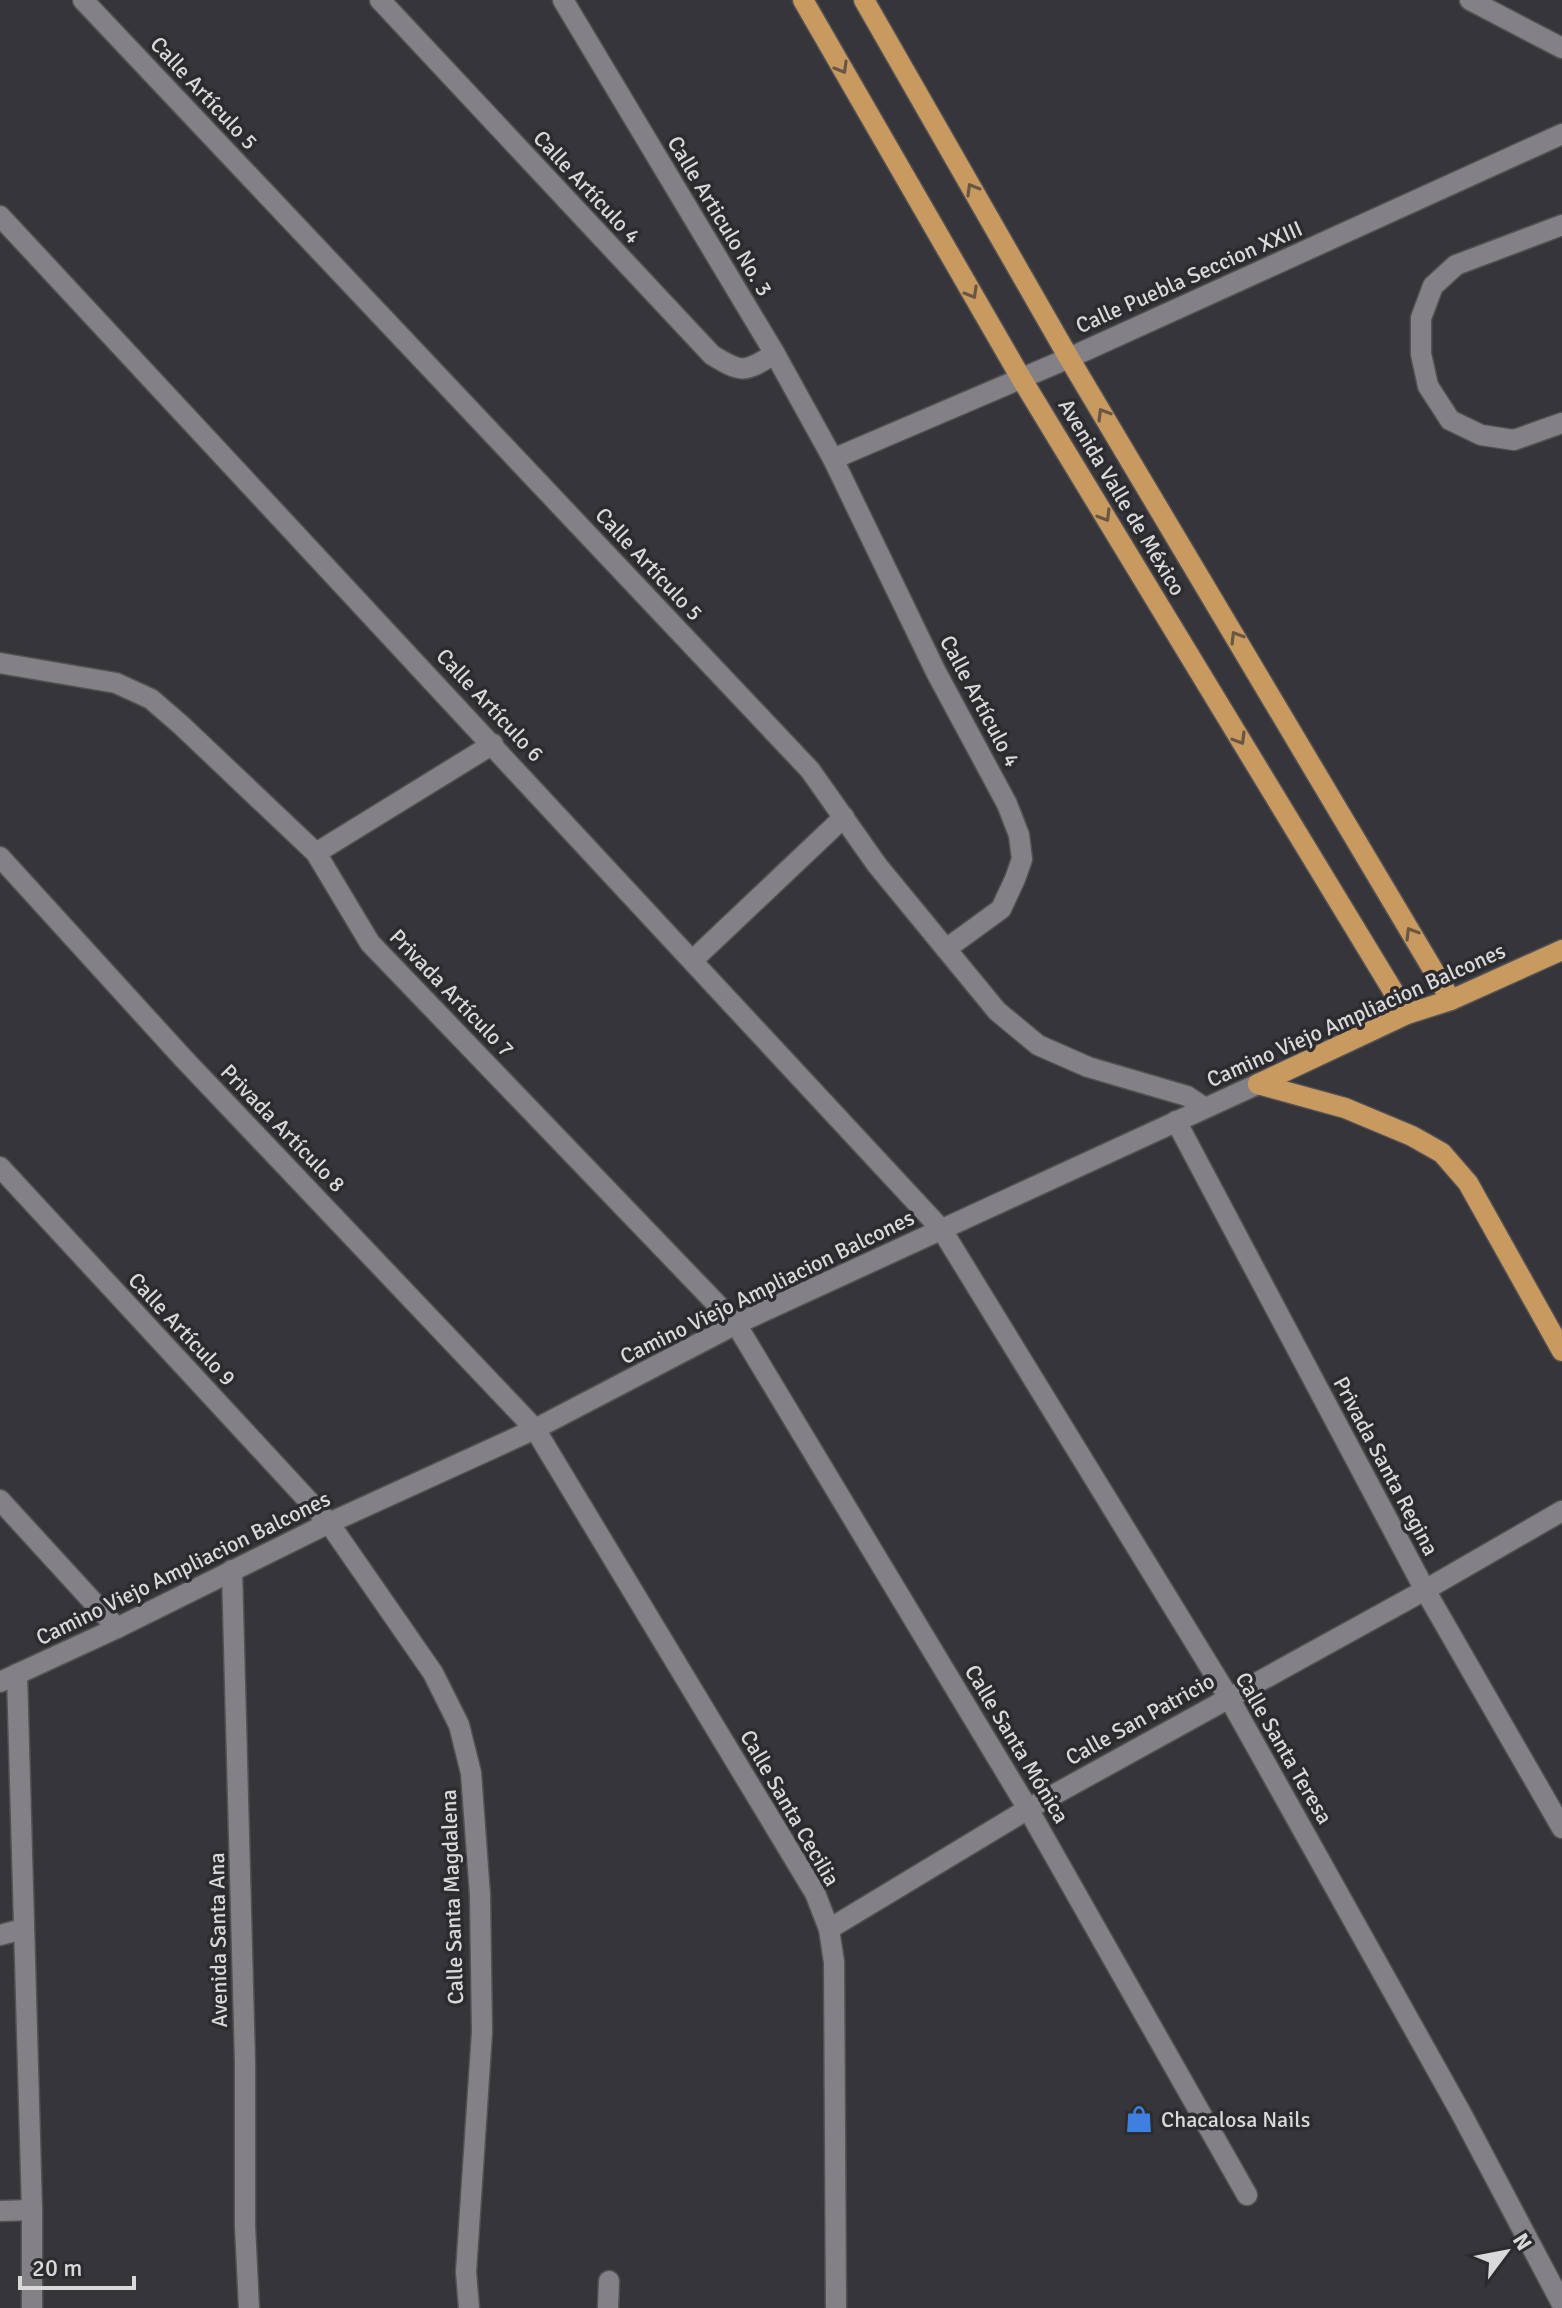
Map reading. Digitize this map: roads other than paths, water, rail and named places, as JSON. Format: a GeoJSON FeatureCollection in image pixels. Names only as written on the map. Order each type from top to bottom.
{"type":"FeatureCollection","features":[{"type":"Feature","properties":{"kind":"main road","name":"Avenida Valle de México"},"geometry":{"type":"LineString","coordinates":[[803,0],[1021,378],[1407,1014]]}},
{"type":"Feature","properties":{"kind":"main road","name":"Avenida Valle de México"},"geometry":{"type":"LineString","coordinates":[[864,0],[1069,358],[1451,1000]]}},
{"type":"Feature","properties":{"kind":"main road","name":"Camino Viejo Ampliacion Balcones"},"geometry":{"type":"LineString","coordinates":[[1258,1084],[1407,1014],[1451,1000],[1562,950]]}},
{"type":"Feature","properties":{"kind":"main road"},"geometry":{"type":"LineString","coordinates":[[1258,1084],[1345,1108],[1412,1136],[1442,1153],[1468,1183],[1562,1351]]}},
{"type":"Feature","properties":{"kind":"street","name":"Calle Artículo 5"},"geometry":{"type":"LineString","coordinates":[[83,0],[810,770],[877,865],[997,1011],[1038,1045],[1088,1067],[1187,1096],[1205,1108]]}},
{"type":"Feature","properties":{"kind":"street","name":"Calle Artículo 4"},"geometry":{"type":"LineString","coordinates":[[380,0],[712,355],[737,370],[750,368],[775,354]]}},
{"type":"Feature","properties":{"kind":"street","name":"Calle Articulo No. 3"},"geometry":{"type":"LineString","coordinates":[[563,0],[775,354],[833,459]]}},
{"type":"Feature","properties":{"kind":"street"},"geometry":{"type":"LineString","coordinates":[[1470,0],[1562,48]]}},
{"type":"Feature","properties":{"kind":"street","name":"Calle Puebla Seccion XXIII"},"geometry":{"type":"LineString","coordinates":[[833,459],[1069,358],[1562,134]]}},
{"type":"Feature","properties":{"kind":"street","name":"Calle Artículo 6"},"geometry":{"type":"LineString","coordinates":[[0,216],[942,1230]]}},
{"type":"Feature","properties":{"kind":"street"},"geometry":{"type":"LineString","coordinates":[[1562,225],[1456,265],[1433,286],[1421,318],[1421,354],[1428,386],[1450,420],[1481,435],[1514,440],[1562,423]]}},
{"type":"Feature","properties":{"kind":"street","name":"Calle Artículo 4"},"geometry":{"type":"LineString","coordinates":[[833,459],[936,672],[1007,804],[1019,835],[1022,859],[1001,909],[946,949]]}},
{"type":"Feature","properties":{"kind":"street","name":"Privada Artículo 7"},"geometry":{"type":"LineString","coordinates":[[0,663],[116,683],[151,699],[181,725],[316,853],[370,943],[736,1324]]}},
{"type":"Feature","properties":{"kind":"street"},"geometry":{"type":"LineString","coordinates":[[316,853],[493,744]]}},
{"type":"Feature","properties":{"kind":"street"},"geometry":{"type":"LineString","coordinates":[[693,960],[844,817]]}},
{"type":"Feature","properties":{"kind":"street","name":"Privada Artículo 8"},"geometry":{"type":"LineString","coordinates":[[0,857],[183,1058],[535,1429]]}},
{"type":"Feature","properties":{"kind":"street","name":"Camino Viejo Ampliacion Balcones"},"geometry":{"type":"LineString","coordinates":[[8,1678],[329,1523],[535,1429],[736,1324],[1258,1084]]}},
{"type":"Feature","properties":{"kind":"street","name":"Privada Santa Regina"},"geometry":{"type":"LineString","coordinates":[[1176,1121],[1425,1590],[1562,1828]]}},
{"type":"Feature","properties":{"kind":"street","name":"Calle Artículo 9"},"geometry":{"type":"LineString","coordinates":[[0,1167],[329,1523]]}},
{"type":"Feature","properties":{"kind":"street","name":"Calle Santa Teresa"},"geometry":{"type":"LineString","coordinates":[[942,1230],[1229,1698],[1461,2113],[1562,2304]]}},
{"type":"Feature","properties":{"kind":"street","name":"Calle Santa Mónica"},"geometry":{"type":"LineString","coordinates":[[736,1324],[1028,1809],[1247,2195]]}},
{"type":"Feature","properties":{"kind":"street","name":"Calle Santa Cecilia"},"geometry":{"type":"LineString","coordinates":[[535,1429],[815,1893],[829,1929],[834,1962],[836,2308]]}},
{"type":"Feature","properties":{"kind":"street"},"geometry":{"type":"LineString","coordinates":[[0,1500],[117,1628]]}},
{"type":"Feature","properties":{"kind":"street","name":"Calle San Patricio"},"geometry":{"type":"LineString","coordinates":[[829,1929],[1028,1809],[1562,1511]]}},
{"type":"Feature","properties":{"kind":"street","name":"Calle Santa Magdalena"},"geometry":{"type":"LineString","coordinates":[[329,1523],[433,1673],[459,1725],[471,1773],[480,1895],[482,2032],[466,2272],[469,2308]]}},
{"type":"Feature","properties":{"kind":"street","name":"Avenida Santa Ana"},"geometry":{"type":"LineString","coordinates":[[232,1570],[249,2308]]}},
{"type":"Feature","properties":{"kind":"street"},"geometry":{"type":"LineString","coordinates":[[8,1678],[23,1929],[32,2308]]}},
{"type":"Feature","properties":{"kind":"street"},"geometry":{"type":"LineString","coordinates":[[0,1935],[23,1929]]}},
{"type":"Feature","properties":{"kind":"street"},"geometry":{"type":"LineString","coordinates":[[0,2211],[32,2210]]}},
{"type":"Feature","properties":{"kind":"street"},"geometry":{"type":"LineString","coordinates":[[608,2308],[609,2281]]}},
{"type":"Feature","properties":{"kind":"place","name":"Chacalosa Nails"},"geometry":{"type":"Point","coordinates":[1139,2119]}}]}
